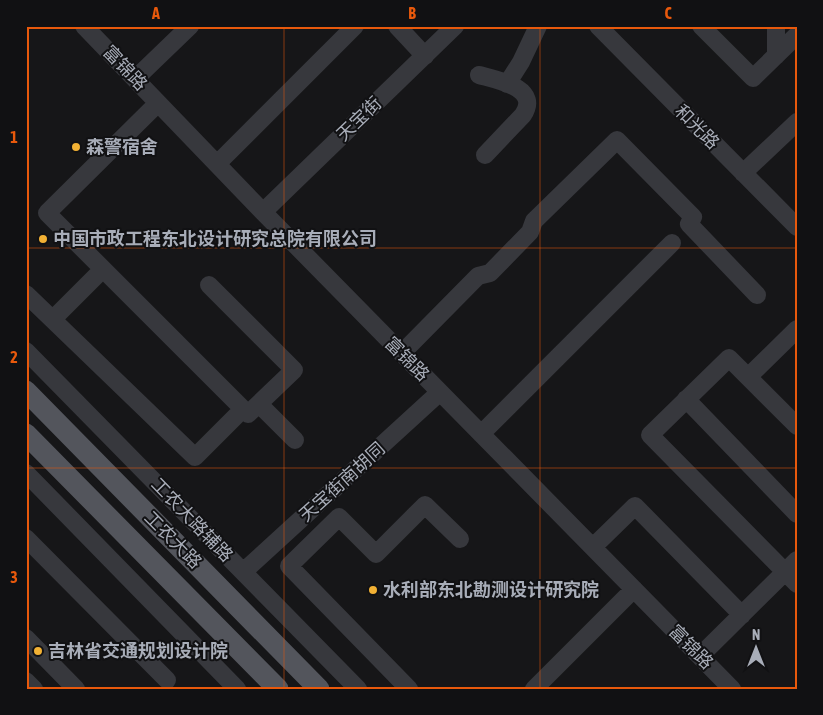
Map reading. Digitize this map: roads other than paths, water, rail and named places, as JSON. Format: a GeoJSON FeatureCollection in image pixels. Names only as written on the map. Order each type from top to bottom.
{"type":"FeatureCollection","features":[{"type":"Feature","properties":{"kind":"main road","name":"工农大路"},"geometry":{"type":"LineString","coordinates":[[26,391],[319,689]]}},
{"type":"Feature","properties":{"kind":"main road","name":"工农大路"},"geometry":{"type":"LineString","coordinates":[[26,434],[278,689]]}},
{"type":"Feature","properties":{"kind":"street","name":"富锦路"},"geometry":{"type":"LineString","coordinates":[[84,26],[263,212],[732,689]]}},
{"type":"Feature","properties":{"kind":"street"},"geometry":{"type":"LineString","coordinates":[[135,79],[190,26]]}},
{"type":"Feature","properties":{"kind":"street"},"geometry":{"type":"LineString","coordinates":[[217,164],[355,26]]}},
{"type":"Feature","properties":{"kind":"street"},"geometry":{"type":"LineString","coordinates":[[397,26],[425,56]]}},
{"type":"Feature","properties":{"kind":"street","name":"天宝街"},"geometry":{"type":"LineString","coordinates":[[263,212],[455,26]]}},
{"type":"Feature","properties":{"kind":"street"},"geometry":{"type":"LineString","coordinates":[[507,84],[521,62],[538,26]]}},
{"type":"Feature","properties":{"kind":"street","name":"和光路"},"geometry":{"type":"LineString","coordinates":[[598,26],[797,227]]}},
{"type":"Feature","properties":{"kind":"street"},"geometry":{"type":"LineString","coordinates":[[701,26],[753,78],[797,35]]}},
{"type":"Feature","properties":{"kind":"street"},"geometry":{"type":"LineString","coordinates":[[776,26],[776,56]]}},
{"type":"Feature","properties":{"kind":"street"},"geometry":{"type":"LineString","coordinates":[[479,75],[522,90],[527,100],[527,109],[485,155]]}},
{"type":"Feature","properties":{"kind":"street"},"geometry":{"type":"LineString","coordinates":[[158,103],[47,213],[103,269],[251,406],[295,440]]}},
{"type":"Feature","properties":{"kind":"street"},"geometry":{"type":"LineString","coordinates":[[743,173],[797,122]]}},
{"type":"Feature","properties":{"kind":"street"},"geometry":{"type":"LineString","coordinates":[[402,353],[478,276],[490,273],[530,232],[534,221],[617,140],[693,217],[689,224],[757,295]]}},
{"type":"Feature","properties":{"kind":"street"},"geometry":{"type":"LineString","coordinates":[[482,434],[672,243]]}},
{"type":"Feature","properties":{"kind":"street"},"geometry":{"type":"LineString","coordinates":[[52,319],[103,269]]}},
{"type":"Feature","properties":{"kind":"street"},"geometry":{"type":"LineString","coordinates":[[27,296],[195,457],[294,370],[209,285]]}},
{"type":"Feature","properties":{"kind":"street"},"geometry":{"type":"LineString","coordinates":[[748,377],[796,331]]}},
{"type":"Feature","properties":{"kind":"street","name":"工农大路辅路"},"geometry":{"type":"LineString","coordinates":[[26,351],[358,689]]}},
{"type":"Feature","properties":{"kind":"street"},"geometry":{"type":"LineString","coordinates":[[700,656],[742,614],[793,572],[650,435],[729,358],[797,426]]}},
{"type":"Feature","properties":{"kind":"street","name":"天宝街南胡同"},"geometry":{"type":"LineString","coordinates":[[243,572],[440,392]]}},
{"type":"Feature","properties":{"kind":"street"},"geometry":{"type":"LineString","coordinates":[[686,399],[797,514]]}},
{"type":"Feature","properties":{"kind":"street"},"geometry":{"type":"LineString","coordinates":[[26,473],[227,685]]}},
{"type":"Feature","properties":{"kind":"street"},"geometry":{"type":"LineString","coordinates":[[405,688],[289,566],[339,517],[376,554],[425,505],[460,539]]}},
{"type":"Feature","properties":{"kind":"street"},"geometry":{"type":"LineString","coordinates":[[593,547],[635,506],[742,614]]}},
{"type":"Feature","properties":{"kind":"street"},"geometry":{"type":"LineString","coordinates":[[26,538],[167,680]]}},
{"type":"Feature","properties":{"kind":"street"},"geometry":{"type":"LineString","coordinates":[[534,689],[634,589]]}},
{"type":"Feature","properties":{"kind":"street"},"geometry":{"type":"LineString","coordinates":[[26,638],[76,689]]}},
{"type":"Feature","properties":{"kind":"street"},"geometry":{"type":"LineString","coordinates":[[26,681],[34,689]]}},
{"type":"Feature","properties":{"kind":"place","name":"森警宿舍"},"geometry":{"type":"Point","coordinates":[76,147]}},
{"type":"Feature","properties":{"kind":"place","name":"中国市政工程东北设计研究总院有限公司"},"geometry":{"type":"Point","coordinates":[43,239]}},
{"type":"Feature","properties":{"kind":"place","name":"水利部东北勘测设计研究院"},"geometry":{"type":"Point","coordinates":[373,590]}},
{"type":"Feature","properties":{"kind":"place","name":"吉林省交通规划设计院"},"geometry":{"type":"Point","coordinates":[38,651]}}]}
